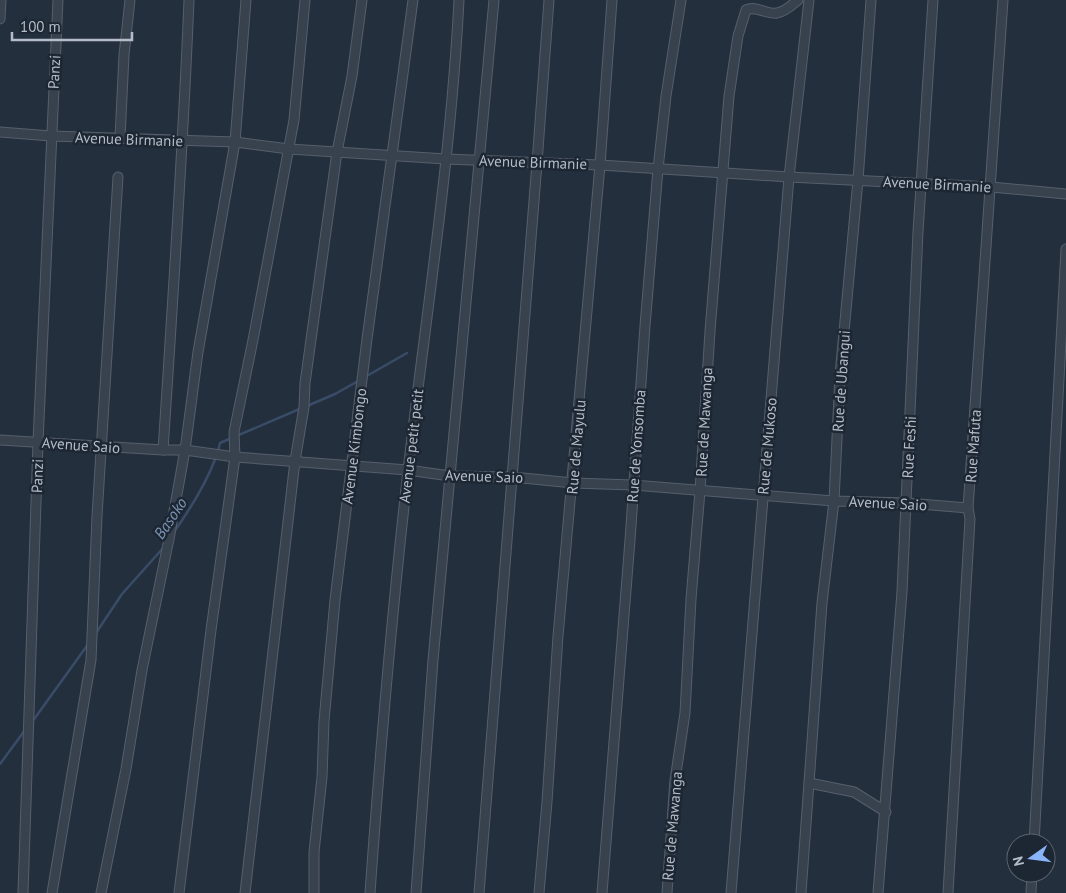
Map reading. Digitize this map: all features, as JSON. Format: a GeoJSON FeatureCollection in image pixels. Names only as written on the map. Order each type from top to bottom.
{"type":"FeatureCollection","features":[{"type":"Feature","properties":{"kind":"street"},"geometry":{"type":"LineString","coordinates":[[0,19],[1,0]]}},
{"type":"Feature","properties":{"kind":"street","name":"Panzi"},"geometry":{"type":"LineString","coordinates":[[23,893],[38,442],[58,0]]}},
{"type":"Feature","properties":{"kind":"street"},"geometry":{"type":"LineString","coordinates":[[120,138],[124,54],[130,0]]}},
{"type":"Feature","properties":{"kind":"street"},"geometry":{"type":"LineString","coordinates":[[163,450],[178,195],[184,140],[189,0]]}},
{"type":"Feature","properties":{"kind":"street"},"geometry":{"type":"LineString","coordinates":[[101,893],[185,450],[198,352],[235,142],[246,0]]}},
{"type":"Feature","properties":{"kind":"street"},"geometry":{"type":"LineString","coordinates":[[180,893],[207,659],[235,453],[234,432],[294,120],[305,0]]}},
{"type":"Feature","properties":{"kind":"street"},"geometry":{"type":"LineString","coordinates":[[245,893],[295,462],[304,407],[305,383],[337,152],[352,76],[362,0]]}},
{"type":"Feature","properties":{"kind":"street","name":"Avenue Kimbongo"},"geometry":{"type":"LineString","coordinates":[[314,893],[314,852],[322,777],[324,721],[332,629],[367,339],[413,0]]}},
{"type":"Feature","properties":{"kind":"street","name":"Avenue petit petit"},"geometry":{"type":"LineString","coordinates":[[370,893],[393,602],[446,159],[459,0]]}},
{"type":"Feature","properties":{"kind":"street"},"geometry":{"type":"LineString","coordinates":[[416,893],[433,660],[494,0]]}},
{"type":"Feature","properties":{"kind":"street"},"geometry":{"type":"LineString","coordinates":[[479,893],[528,288],[548,0]]}},
{"type":"Feature","properties":{"kind":"street","name":"Rue de Mayulu"},"geometry":{"type":"LineString","coordinates":[[539,893],[558,636],[600,165],[612,0]]}},
{"type":"Feature","properties":{"kind":"street","name":"Rue de Yonsomba"},"geometry":{"type":"LineString","coordinates":[[602,893],[644,326],[666,96],[681,0]]}},
{"type":"Feature","properties":{"kind":"street","name":"Rue de Mawanga"},"geometry":{"type":"LineString","coordinates":[[666,893],[675,780],[685,713],[710,331],[729,96],[738,36],[744,14],[749,8],[776,13],[781,12],[798,0]]}},
{"type":"Feature","properties":{"kind":"street","name":"Rue de Mukoso"},"geometry":{"type":"LineString","coordinates":[[731,893],[789,177],[809,0]]}},
{"type":"Feature","properties":{"kind":"street","name":"Rue de Ubangui"},"geometry":{"type":"LineString","coordinates":[[809,783],[822,602],[834,500],[840,375],[858,180],[871,0]]}},
{"type":"Feature","properties":{"kind":"street","name":"Rue Feshi"},"geometry":{"type":"LineString","coordinates":[[878,893],[902,592],[918,240],[933,0]]}},
{"type":"Feature","properties":{"kind":"street","name":"Rue Mafuta"},"geometry":{"type":"LineString","coordinates":[[948,893],[970,520],[968,508],[1003,0]]}},
{"type":"Feature","properties":{"kind":"street","name":"Avenue Birmanie"},"geometry":{"type":"LineString","coordinates":[[0,132],[51,136],[235,142],[289,149],[446,159],[600,165],[991,187],[1066,194]]}},
{"type":"Feature","properties":{"kind":"street"},"geometry":{"type":"LineString","coordinates":[[52,893],[91,660],[118,177]]}},
{"type":"Feature","properties":{"kind":"street"},"geometry":{"type":"LineString","coordinates":[[1035,833],[1066,249]]}},
{"type":"Feature","properties":{"kind":"street","name":"Avenue Saio"},"geometry":{"type":"LineString","coordinates":[[0,440],[185,450],[223,455],[235,453],[295,462],[408,470],[450,476],[513,477],[968,508]]}},
{"type":"Feature","properties":{"kind":"street"},"geometry":{"type":"LineString","coordinates":[[801,893],[809,783],[854,792],[885,816]]}},
{"type":"Feature","properties":{"kind":"waterway","name":"Basoko"},"geometry":{"type":"LineString","coordinates":[[365,377],[407,353]]}},
{"type":"Feature","properties":{"kind":"waterway","name":"Basoko"},"geometry":{"type":"LineString","coordinates":[[307,406],[335,394],[360,380]]}},
{"type":"Feature","properties":{"kind":"waterway","name":"Basoko"},"geometry":{"type":"LineString","coordinates":[[218,451],[220,443],[302,408]]}},
{"type":"Feature","properties":{"kind":"waterway","name":"Basoko"},"geometry":{"type":"LineString","coordinates":[[174,532],[198,496],[216,457]]}},
{"type":"Feature","properties":{"kind":"waterway","name":"Basoko"},"geometry":{"type":"LineString","coordinates":[[96,633],[122,594],[164,547]]}},
{"type":"Feature","properties":{"kind":"waterway","name":"Basoko"},"geometry":{"type":"LineString","coordinates":[[32,722],[89,643]]}},
{"type":"Feature","properties":{"kind":"waterway","name":"Basoko"},"geometry":{"type":"LineString","coordinates":[[0,764],[25,730]]}}]}
